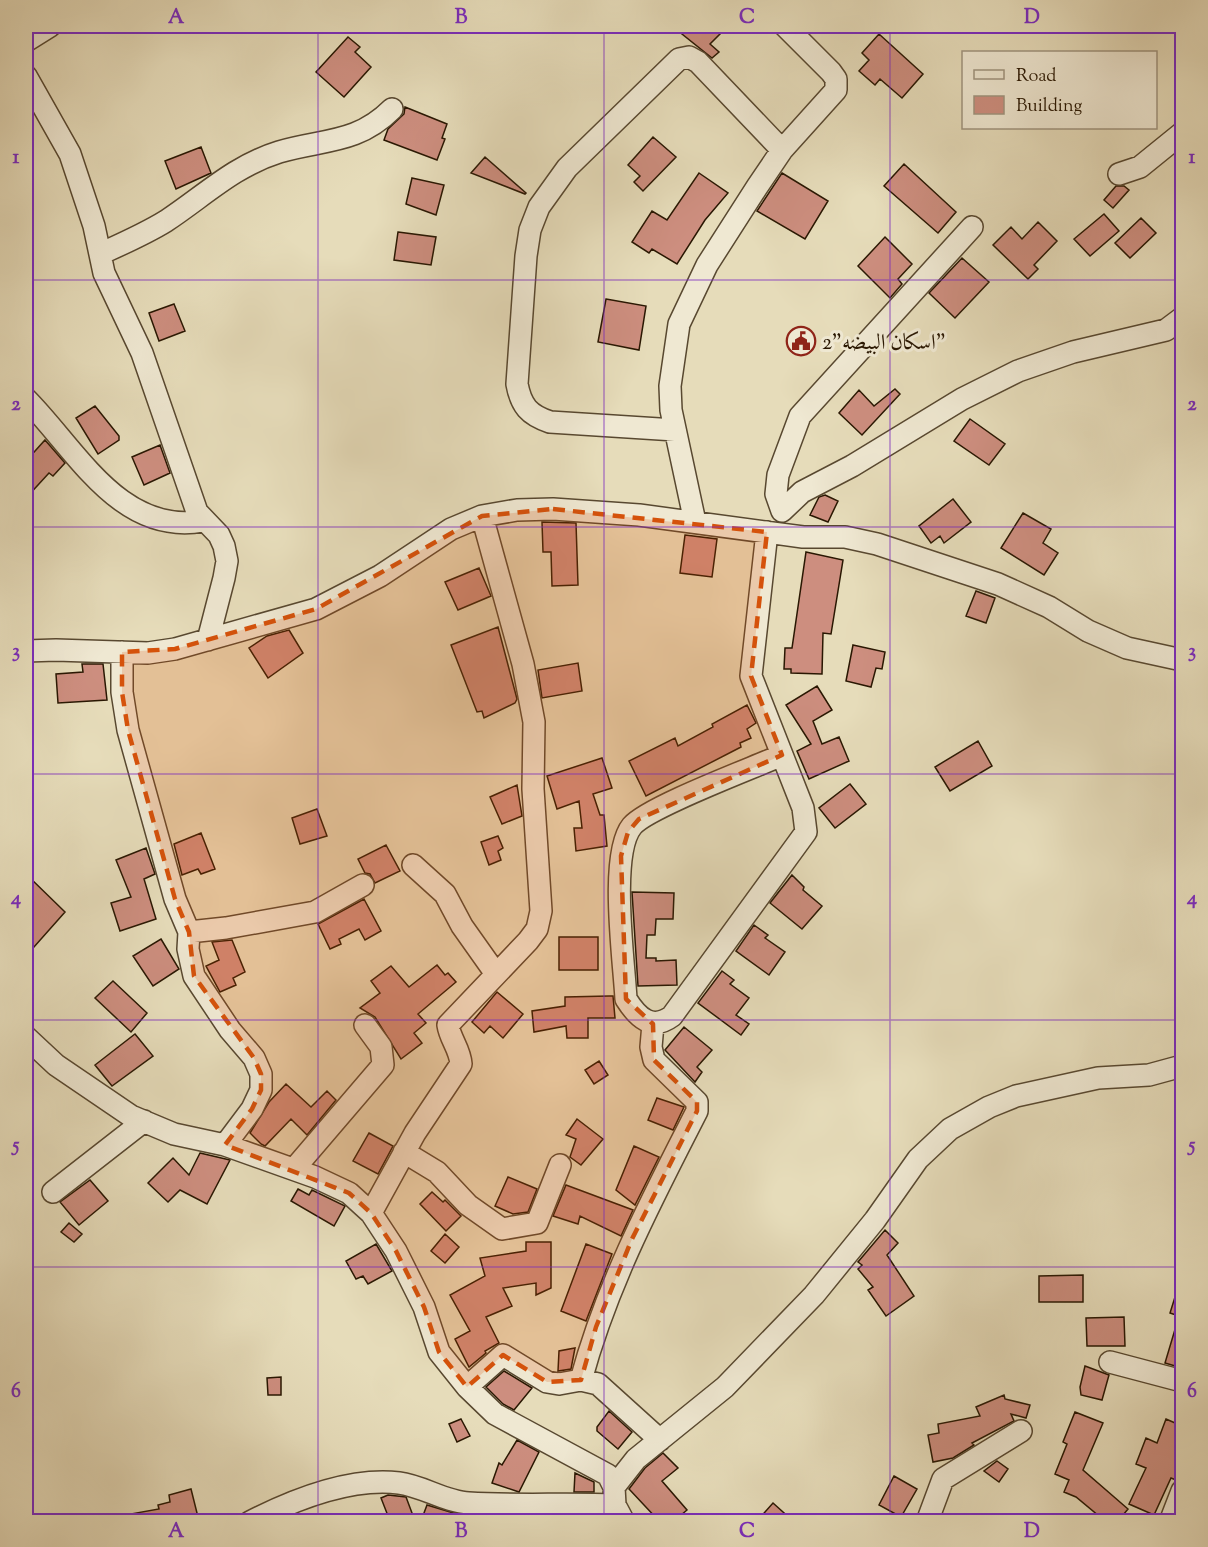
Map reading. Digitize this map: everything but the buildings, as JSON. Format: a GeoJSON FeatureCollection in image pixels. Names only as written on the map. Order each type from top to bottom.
{"type":"FeatureCollection","features":[{"type":"Feature","properties":{"kind":"street"},"geometry":{"type":"LineString","coordinates":[[26,40],[50,26]]}},
{"type":"Feature","properties":{"kind":"street"},"geometry":{"type":"LineString","coordinates":[[695,522],[675,430],[669,386],[679,324],[707,265],[782,150],[836,90],[836,79],[831,72],[785,26]]}},
{"type":"Feature","properties":{"kind":"street"},"geometry":{"type":"LineString","coordinates":[[675,430],[550,422],[536,417],[526,409],[520,399],[517,384],[530,230],[539,207],[567,168],[679,59],[689,57],[698,62],[782,150]]}},
{"type":"Feature","properties":{"kind":"street"},"geometry":{"type":"LineString","coordinates":[[26,76],[70,154],[84,194],[104,273],[145,362],[191,499],[203,521],[219,535],[224,546],[226,561],[207,640]]}},
{"type":"Feature","properties":{"kind":"street"},"geometry":{"type":"LineString","coordinates":[[100,254],[165,222],[211,186],[255,161],[279,152],[355,135],[378,123],[392,109]]}},
{"type":"Feature","properties":{"kind":"street"},"geometry":{"type":"LineString","coordinates":[[1119,174],[1140,167],[1182,133]]}},
{"type":"Feature","properties":{"kind":"street"},"geometry":{"type":"LineString","coordinates":[[972,227],[800,416],[778,475],[777,494],[782,512],[802,492],[852,466],[962,399],[1018,371],[1073,352],[1166,330],[1182,318]]}},
{"type":"Feature","properties":{"kind":"street"},"geometry":{"type":"LineString","coordinates":[[26,399],[98,480],[124,504],[144,515],[165,522],[184,525],[203,521]]}},
{"type":"Feature","properties":{"kind":"street"},"geometry":{"type":"LineString","coordinates":[[26,651],[122,652],[175,649],[316,609],[380,576],[451,529],[482,516],[517,510],[553,509],[695,522],[803,537],[845,537],[917,556],[1007,588],[1049,607],[1088,632],[1127,648],[1182,660]]}},
{"type":"Feature","properties":{"kind":"street"},"geometry":{"type":"LineString","coordinates":[[371,1213],[404,1152],[461,1064],[460,1054],[449,1033],[448,1025],[528,941],[537,929],[542,911],[533,789],[534,722],[523,664],[482,516]]}},
{"type":"Feature","properties":{"kind":"street"},"geometry":{"type":"LineString","coordinates":[[767,532],[751,676],[803,808],[807,826],[804,837],[672,1016],[664,1022],[653,1024],[642,1018],[626,999],[619,870],[628,832],[647,814],[782,755]]}},
{"type":"Feature","properties":{"kind":"street"},"geometry":{"type":"LineString","coordinates":[[122,652],[122,692],[128,730],[175,899],[189,932],[188,949],[194,976],[211,1003],[254,1058],[261,1074],[261,1090],[252,1109],[225,1145]]}},
{"type":"Feature","properties":{"kind":"street"},"geometry":{"type":"LineString","coordinates":[[413,865],[445,894],[462,926],[496,974]]}},
{"type":"Feature","properties":{"kind":"street"},"geometry":{"type":"LineString","coordinates":[[189,932],[226,928],[315,912],[363,885]]}},
{"type":"Feature","properties":{"kind":"street"},"geometry":{"type":"LineString","coordinates":[[581,1380],[596,1327],[632,1239],[698,1111],[697,1102],[654,1060],[651,1047],[653,1024]]}},
{"type":"Feature","properties":{"kind":"street"},"geometry":{"type":"LineString","coordinates":[[294,1170],[383,1065],[381,1047],[365,1025]]}},
{"type":"Feature","properties":{"kind":"street"},"geometry":{"type":"LineString","coordinates":[[26,1037],[56,1065],[94,1092],[144,1121],[174,1134],[225,1145],[349,1193],[371,1213],[396,1251],[424,1307],[439,1352],[468,1387],[495,1414],[608,1474],[618,1505]]}},
{"type":"Feature","properties":{"kind":"street"},"geometry":{"type":"LineString","coordinates":[[618,1505],[636,1459],[725,1387],[814,1295],[875,1220],[918,1159],[950,1129],[988,1107],[1017,1096],[1098,1078],[1149,1075],[1182,1066]]}},
{"type":"Feature","properties":{"kind":"street"},"geometry":{"type":"LineString","coordinates":[[53,1192],[144,1121]]}},
{"type":"Feature","properties":{"kind":"street"},"geometry":{"type":"LineString","coordinates":[[404,1152],[437,1172],[468,1204],[502,1229],[537,1223],[560,1165]]}},
{"type":"Feature","properties":{"kind":"street"},"geometry":{"type":"LineString","coordinates":[[468,1387],[503,1355],[547,1382],[559,1384],[581,1380],[598,1384],[660,1440]]}},
{"type":"Feature","properties":{"kind":"street"},"geometry":{"type":"LineString","coordinates":[[1110,1362],[1182,1381]]}},
{"type":"Feature","properties":{"kind":"street"},"geometry":{"type":"LineString","coordinates":[[927,1521],[943,1479],[1021,1431]]}},
{"type":"Feature","properties":{"kind":"street"},"geometry":{"type":"LineString","coordinates":[[250,1521],[276,1508],[326,1492],[378,1482],[400,1483],[466,1503],[618,1505]]}},
{"type":"Feature","properties":{"kind":"street"},"geometry":{"type":"LineString","coordinates":[[1170,1521],[1182,1491]]}},
{"type":"Feature","properties":{"kind":"highlighted area"},"geometry":{"type":"Polygon","coordinates":[[[553,509],[767,532],[751,676],[782,755],[639,819],[628,832],[621,856],[626,999],[653,1024],[654,1060],[697,1102],[697,1111],[632,1239],[596,1327],[581,1380],[547,1382],[503,1355],[467,1387],[439,1352],[424,1307],[396,1251],[371,1213],[349,1193],[225,1145],[252,1109],[261,1090],[261,1074],[254,1058],[194,976],[189,932],[175,899],[128,730],[122,692],[122,652],[175,649],[316,609],[482,516],[553,509]]]}},
{"type":"Feature","properties":{"kind":"place","name":"اسكان البيضه\"2\""},"geometry":{"type":"Point","coordinates":[801,341]}}]}
